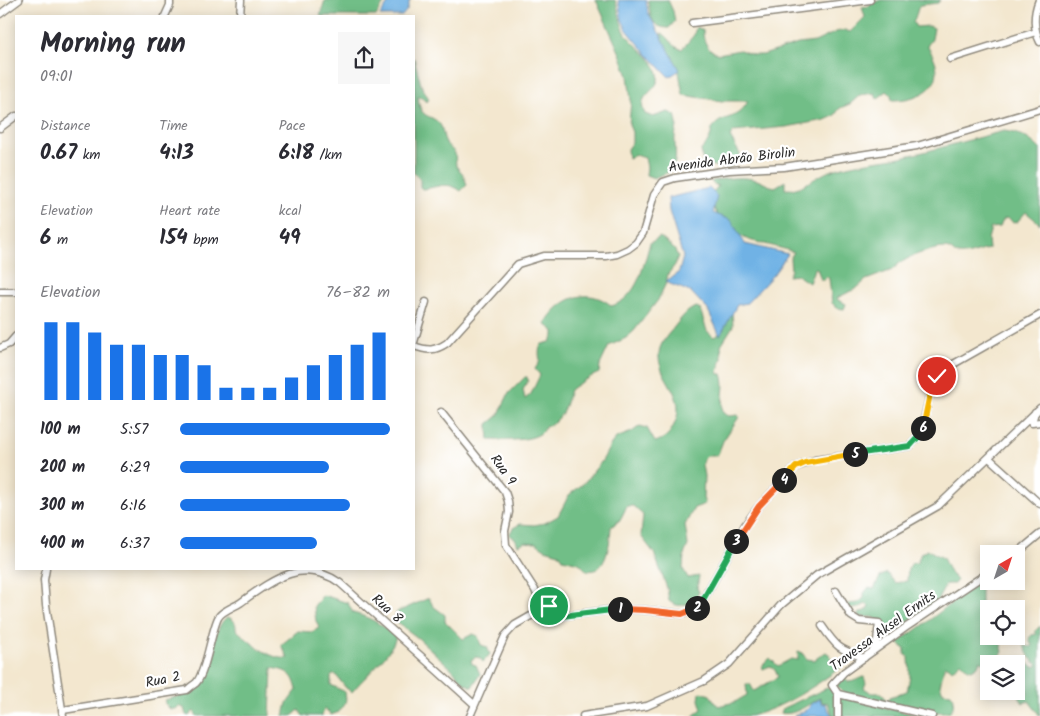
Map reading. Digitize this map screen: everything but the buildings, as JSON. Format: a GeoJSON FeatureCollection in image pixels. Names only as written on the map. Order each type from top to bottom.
{"type":"FeatureCollection","features":[{"type":"Feature","properties":{"kind":"street"},"geometry":{"type":"LineString","coordinates":[[0,14],[19,0]]}},
{"type":"Feature","properties":{"kind":"street"},"geometry":{"type":"LineString","coordinates":[[165,15],[170,0]]}},
{"type":"Feature","properties":{"kind":"street"},"geometry":{"type":"LineString","coordinates":[[240,15],[241,0]]}},
{"type":"Feature","properties":{"kind":"street"},"geometry":{"type":"LineString","coordinates":[[692,23],[840,2],[870,0]]}},
{"type":"Feature","properties":{"kind":"street"},"geometry":{"type":"LineString","coordinates":[[1039,0],[1034,17],[1036,32],[1040,42]]}},
{"type":"Feature","properties":{"kind":"street"},"geometry":{"type":"LineString","coordinates":[[950,59],[1036,32]]}},
{"type":"Feature","properties":{"kind":"street","name":"Avenida Abrão Birolin"},"geometry":{"type":"LineString","coordinates":[[415,346],[433,351],[448,343],[518,264],[544,256],[606,256],[628,249],[644,233],[654,195],[663,182],[675,178],[729,170],[784,167],[917,146],[1040,109]]}},
{"type":"Feature","properties":{"kind":"street"},"geometry":{"type":"LineString","coordinates":[[0,128],[15,117]]}},
{"type":"Feature","properties":{"kind":"street"},"geometry":{"type":"LineString","coordinates":[[0,292],[15,292]]}},
{"type":"Feature","properties":{"kind":"street"},"geometry":{"type":"LineString","coordinates":[[415,339],[426,302]]}},
{"type":"Feature","properties":{"kind":"street"},"geometry":{"type":"LineString","coordinates":[[551,614],[562,616],[618,609],[682,614],[693,610],[700,605],[759,506],[796,467],[815,460],[910,446],[921,434],[931,389],[937,376],[943,370],[1040,315]]}},
{"type":"Feature","properties":{"kind":"street"},"geometry":{"type":"LineString","coordinates":[[0,348],[8,344],[15,337]]}},
{"type":"Feature","properties":{"kind":"street"},"geometry":{"type":"LineString","coordinates":[[1038,410],[1032,423],[1040,422]]}},
{"type":"Feature","properties":{"kind":"street"},"geometry":{"type":"LineString","coordinates":[[583,716],[647,706],[704,681],[729,664],[781,605],[817,575],[938,506],[1038,410]]}},
{"type":"Feature","properties":{"kind":"street","name":"Rua 9"},"geometry":{"type":"LineString","coordinates":[[441,412],[504,492],[508,501],[509,512],[505,531],[506,545],[535,590],[541,605]]}},
{"type":"Feature","properties":{"kind":"street"},"geometry":{"type":"LineString","coordinates":[[989,458],[1040,504]]}},
{"type":"Feature","properties":{"kind":"street"},"geometry":{"type":"LineString","coordinates":[[1025,546],[1040,534]]}},
{"type":"Feature","properties":{"kind":"street"},"geometry":{"type":"LineString","coordinates":[[46,570],[44,580],[46,605],[63,713]]}},
{"type":"Feature","properties":{"kind":"street","name":"Rua 8"},"geometry":{"type":"LineString","coordinates":[[219,616],[270,582],[286,574],[305,571],[319,572],[332,577],[340,583],[474,704]]}},
{"type":"Feature","properties":{"kind":"street","name":"Travessa Aksel Ernits"},"geometry":{"type":"LineString","coordinates":[[932,716],[838,694],[832,685],[837,678],[905,628],[980,578]]}},
{"type":"Feature","properties":{"kind":"street"},"geometry":{"type":"LineString","coordinates":[[836,591],[851,616],[859,621],[879,623],[877,641],[872,652]]}},
{"type":"Feature","properties":{"kind":"street"},"geometry":{"type":"LineString","coordinates":[[470,716],[506,636],[515,625],[536,613],[537,608],[541,605],[549,606],[551,614]]}},
{"type":"Feature","properties":{"kind":"street"},"geometry":{"type":"LineString","coordinates":[[536,613],[538,618],[542,620],[547,619],[551,614]]}},
{"type":"Feature","properties":{"kind":"street","name":"Rua 2"},"geometry":{"type":"LineString","coordinates":[[63,713],[187,690],[198,682],[219,616]]}},
{"type":"Feature","properties":{"kind":"street"},"geometry":{"type":"LineString","coordinates":[[822,626],[835,645],[842,651],[864,658]]}},
{"type":"Feature","properties":{"kind":"street"},"geometry":{"type":"LineString","coordinates":[[838,694],[838,716]]}},
{"type":"Feature","properties":{"kind":"green space"},"geometry":{"type":"Polygon","coordinates":[[[325,0],[386,0],[377,15],[320,15],[325,0]]]}},
{"type":"Feature","properties":{"kind":"green space"},"geometry":{"type":"Polygon","coordinates":[[[596,0],[615,0],[626,34],[656,67],[658,79],[643,101],[645,114],[653,117],[668,112],[675,115],[677,126],[674,166],[669,172],[654,178],[646,175],[645,158],[636,155],[628,158],[627,149],[632,142],[632,132],[629,125],[631,100],[628,76],[596,0]]]}},
{"type":"Feature","properties":{"kind":"green space"},"geometry":{"type":"Polygon","coordinates":[[[648,0],[668,0],[675,21],[669,28],[658,26],[652,20],[648,0]]]}},
{"type":"Feature","properties":{"kind":"green space"},"geometry":{"type":"Polygon","coordinates":[[[881,0],[940,0],[938,3],[920,5],[913,22],[916,27],[929,26],[934,28],[932,39],[927,46],[937,68],[936,78],[925,92],[905,99],[892,100],[891,95],[887,91],[877,99],[875,93],[860,95],[850,104],[840,108],[834,116],[825,120],[786,127],[733,132],[730,137],[740,154],[735,164],[725,167],[703,163],[701,150],[709,141],[713,127],[722,120],[740,112],[748,101],[722,101],[683,95],[679,72],[664,48],[661,33],[682,49],[694,35],[696,27],[703,30],[706,45],[718,54],[740,50],[753,55],[763,55],[798,44],[815,42],[836,32],[845,30],[850,32],[865,17],[862,7],[870,6],[870,4],[881,0]]]}},
{"type":"Feature","properties":{"kind":"green space"},"geometry":{"type":"Polygon","coordinates":[[[415,62],[421,85],[429,99],[427,102],[422,97],[418,97],[421,110],[441,126],[446,142],[455,153],[456,166],[463,174],[467,185],[461,191],[446,185],[422,189],[420,187],[420,179],[415,174],[415,62]]]}},
{"type":"Feature","properties":{"kind":"green space"},"geometry":{"type":"Polygon","coordinates":[[[1004,131],[1024,137],[1040,149],[1040,224],[1026,212],[1017,222],[1013,223],[1010,219],[1006,218],[1000,227],[991,228],[988,239],[989,249],[960,255],[949,249],[939,248],[912,256],[902,261],[892,270],[866,280],[857,288],[837,298],[846,304],[844,309],[837,308],[832,303],[829,279],[827,276],[824,280],[821,280],[817,268],[814,269],[809,283],[797,275],[788,276],[791,270],[790,258],[794,252],[749,240],[741,236],[722,220],[713,205],[712,194],[718,186],[712,183],[712,181],[746,178],[775,187],[785,181],[785,189],[797,188],[825,173],[839,168],[897,158],[1004,131]]]}},
{"type":"Feature","properties":{"kind":"green space"},"geometry":{"type":"Polygon","coordinates":[[[660,237],[674,249],[678,256],[675,265],[668,274],[658,300],[634,331],[626,338],[609,346],[600,365],[599,373],[571,389],[558,419],[545,427],[536,436],[511,440],[489,440],[488,424],[498,416],[509,393],[525,377],[528,380],[523,390],[525,399],[531,394],[540,375],[535,369],[540,361],[540,348],[542,344],[550,342],[554,336],[554,331],[545,324],[551,315],[566,302],[584,296],[593,296],[612,306],[621,302],[628,296],[638,280],[650,243],[660,237]]]}},
{"type":"Feature","properties":{"kind":"green space"},"geometry":{"type":"Polygon","coordinates":[[[697,307],[700,309],[707,331],[714,337],[723,330],[728,312],[732,310],[733,326],[721,345],[722,358],[718,372],[722,374],[723,379],[723,413],[729,416],[738,415],[739,417],[723,441],[718,454],[707,456],[703,460],[703,498],[705,504],[694,508],[685,525],[688,545],[684,555],[683,569],[688,578],[699,576],[697,588],[699,592],[693,600],[686,604],[677,605],[669,601],[667,588],[654,553],[641,536],[643,515],[633,506],[627,506],[620,520],[611,527],[606,556],[599,568],[593,570],[586,570],[579,563],[563,559],[559,553],[545,549],[536,543],[525,542],[518,545],[515,538],[509,535],[513,528],[520,524],[534,525],[545,523],[558,516],[569,495],[584,483],[602,461],[616,438],[632,432],[640,426],[647,428],[655,442],[669,434],[678,414],[678,404],[660,363],[659,353],[665,338],[682,317],[697,307]]]}},
{"type":"Feature","properties":{"kind":"green space"},"geometry":{"type":"Polygon","coordinates":[[[928,550],[943,558],[950,573],[957,580],[954,584],[946,584],[936,603],[883,639],[881,637],[881,622],[873,617],[859,617],[858,614],[868,609],[869,606],[866,604],[851,609],[847,604],[858,603],[864,598],[864,593],[868,588],[874,589],[880,577],[887,573],[895,583],[907,581],[908,569],[912,563],[917,563],[921,553],[928,550]]]}},
{"type":"Feature","properties":{"kind":"green space"},"geometry":{"type":"Polygon","coordinates":[[[980,581],[980,645],[1001,645],[1003,652],[1001,655],[980,655],[978,666],[972,670],[968,669],[961,662],[952,670],[945,665],[940,685],[943,692],[951,693],[954,698],[953,707],[949,712],[937,712],[890,703],[888,701],[890,697],[907,691],[910,677],[909,657],[905,654],[905,649],[898,643],[980,581]]]}},
{"type":"Feature","properties":{"kind":"green space"},"geometry":{"type":"Polygon","coordinates":[[[323,595],[348,603],[353,613],[376,622],[396,637],[383,659],[352,692],[346,688],[335,674],[331,676],[331,685],[345,692],[346,701],[339,712],[331,715],[324,709],[322,716],[303,716],[299,710],[292,716],[284,716],[287,703],[297,690],[292,676],[282,670],[272,668],[270,716],[197,716],[194,711],[189,716],[186,715],[184,708],[179,706],[176,709],[170,709],[165,704],[165,700],[195,692],[198,688],[205,675],[216,635],[227,617],[234,621],[236,629],[260,649],[274,656],[288,658],[281,645],[298,631],[312,632],[319,628],[314,606],[323,595]]]}},
{"type":"Feature","properties":{"kind":"green space"},"geometry":{"type":"Polygon","coordinates":[[[429,598],[433,606],[445,615],[445,621],[463,639],[473,634],[478,636],[481,645],[487,647],[490,654],[483,662],[480,658],[476,657],[471,660],[472,664],[476,665],[480,674],[472,687],[464,683],[453,670],[418,638],[398,623],[395,617],[397,612],[429,598]]]}},
{"type":"Feature","properties":{"kind":"green space"},"geometry":{"type":"Polygon","coordinates":[[[1040,626],[1040,716],[1029,701],[1023,703],[1021,700],[1025,700],[1025,696],[1028,694],[1025,685],[1025,664],[1034,667],[1038,665],[1030,658],[1024,646],[1032,647],[1029,638],[1037,634],[1035,631],[1040,626]]]}},
{"type":"Feature","properties":{"kind":"green space"},"geometry":{"type":"Polygon","coordinates":[[[798,651],[807,659],[814,660],[826,652],[830,655],[833,663],[845,660],[843,666],[811,688],[764,712],[751,716],[693,716],[702,709],[699,700],[700,693],[710,695],[718,706],[735,702],[747,695],[746,684],[750,684],[754,691],[778,677],[775,670],[770,666],[763,669],[762,666],[770,658],[778,666],[791,659],[798,660],[798,651]]]}},
{"type":"Feature","properties":{"kind":"green space"},"geometry":{"type":"Polygon","coordinates":[[[864,677],[866,683],[864,688],[872,693],[882,693],[885,702],[844,694],[836,685],[840,678],[844,678],[848,682],[864,677]]]}},
{"type":"Feature","properties":{"kind":"green space"},"geometry":{"type":"Polygon","coordinates":[[[827,688],[831,689],[835,695],[837,716],[833,716],[828,703],[822,702],[820,698],[791,713],[781,713],[783,708],[827,688]]]}},
{"type":"Feature","properties":{"kind":"green space"},"geometry":{"type":"Polygon","coordinates":[[[839,697],[921,716],[841,716],[839,697]]]}},
{"type":"Feature","properties":{"kind":"water"},"geometry":{"type":"Polygon","coordinates":[[[390,0],[410,0],[407,10],[403,15],[381,15],[390,0]]]}},
{"type":"Feature","properties":{"kind":"water"},"geometry":{"type":"Polygon","coordinates":[[[618,0],[646,0],[648,13],[680,70],[669,77],[647,54],[627,30],[622,20],[618,0]]]}},
{"type":"Feature","properties":{"kind":"water"},"geometry":{"type":"Polygon","coordinates":[[[709,188],[717,196],[713,213],[731,220],[745,244],[788,254],[773,275],[747,303],[737,305],[720,336],[708,310],[691,292],[665,282],[679,272],[683,257],[669,211],[668,198],[709,188]]]}},
{"type":"Feature","properties":{"kind":"water"},"geometry":{"type":"Polygon","coordinates":[[[820,699],[822,704],[825,703],[832,716],[794,716],[808,709],[811,704],[820,699]]]}},
{"type":"Feature","properties":{"kind":"route"},"geometry":{"type":"LineString","coordinates":[[549,606],[551,614],[562,616],[618,609],[682,614],[693,610],[700,605],[759,506],[796,467],[815,460],[910,446],[921,434],[931,389],[937,376]]}}]}
